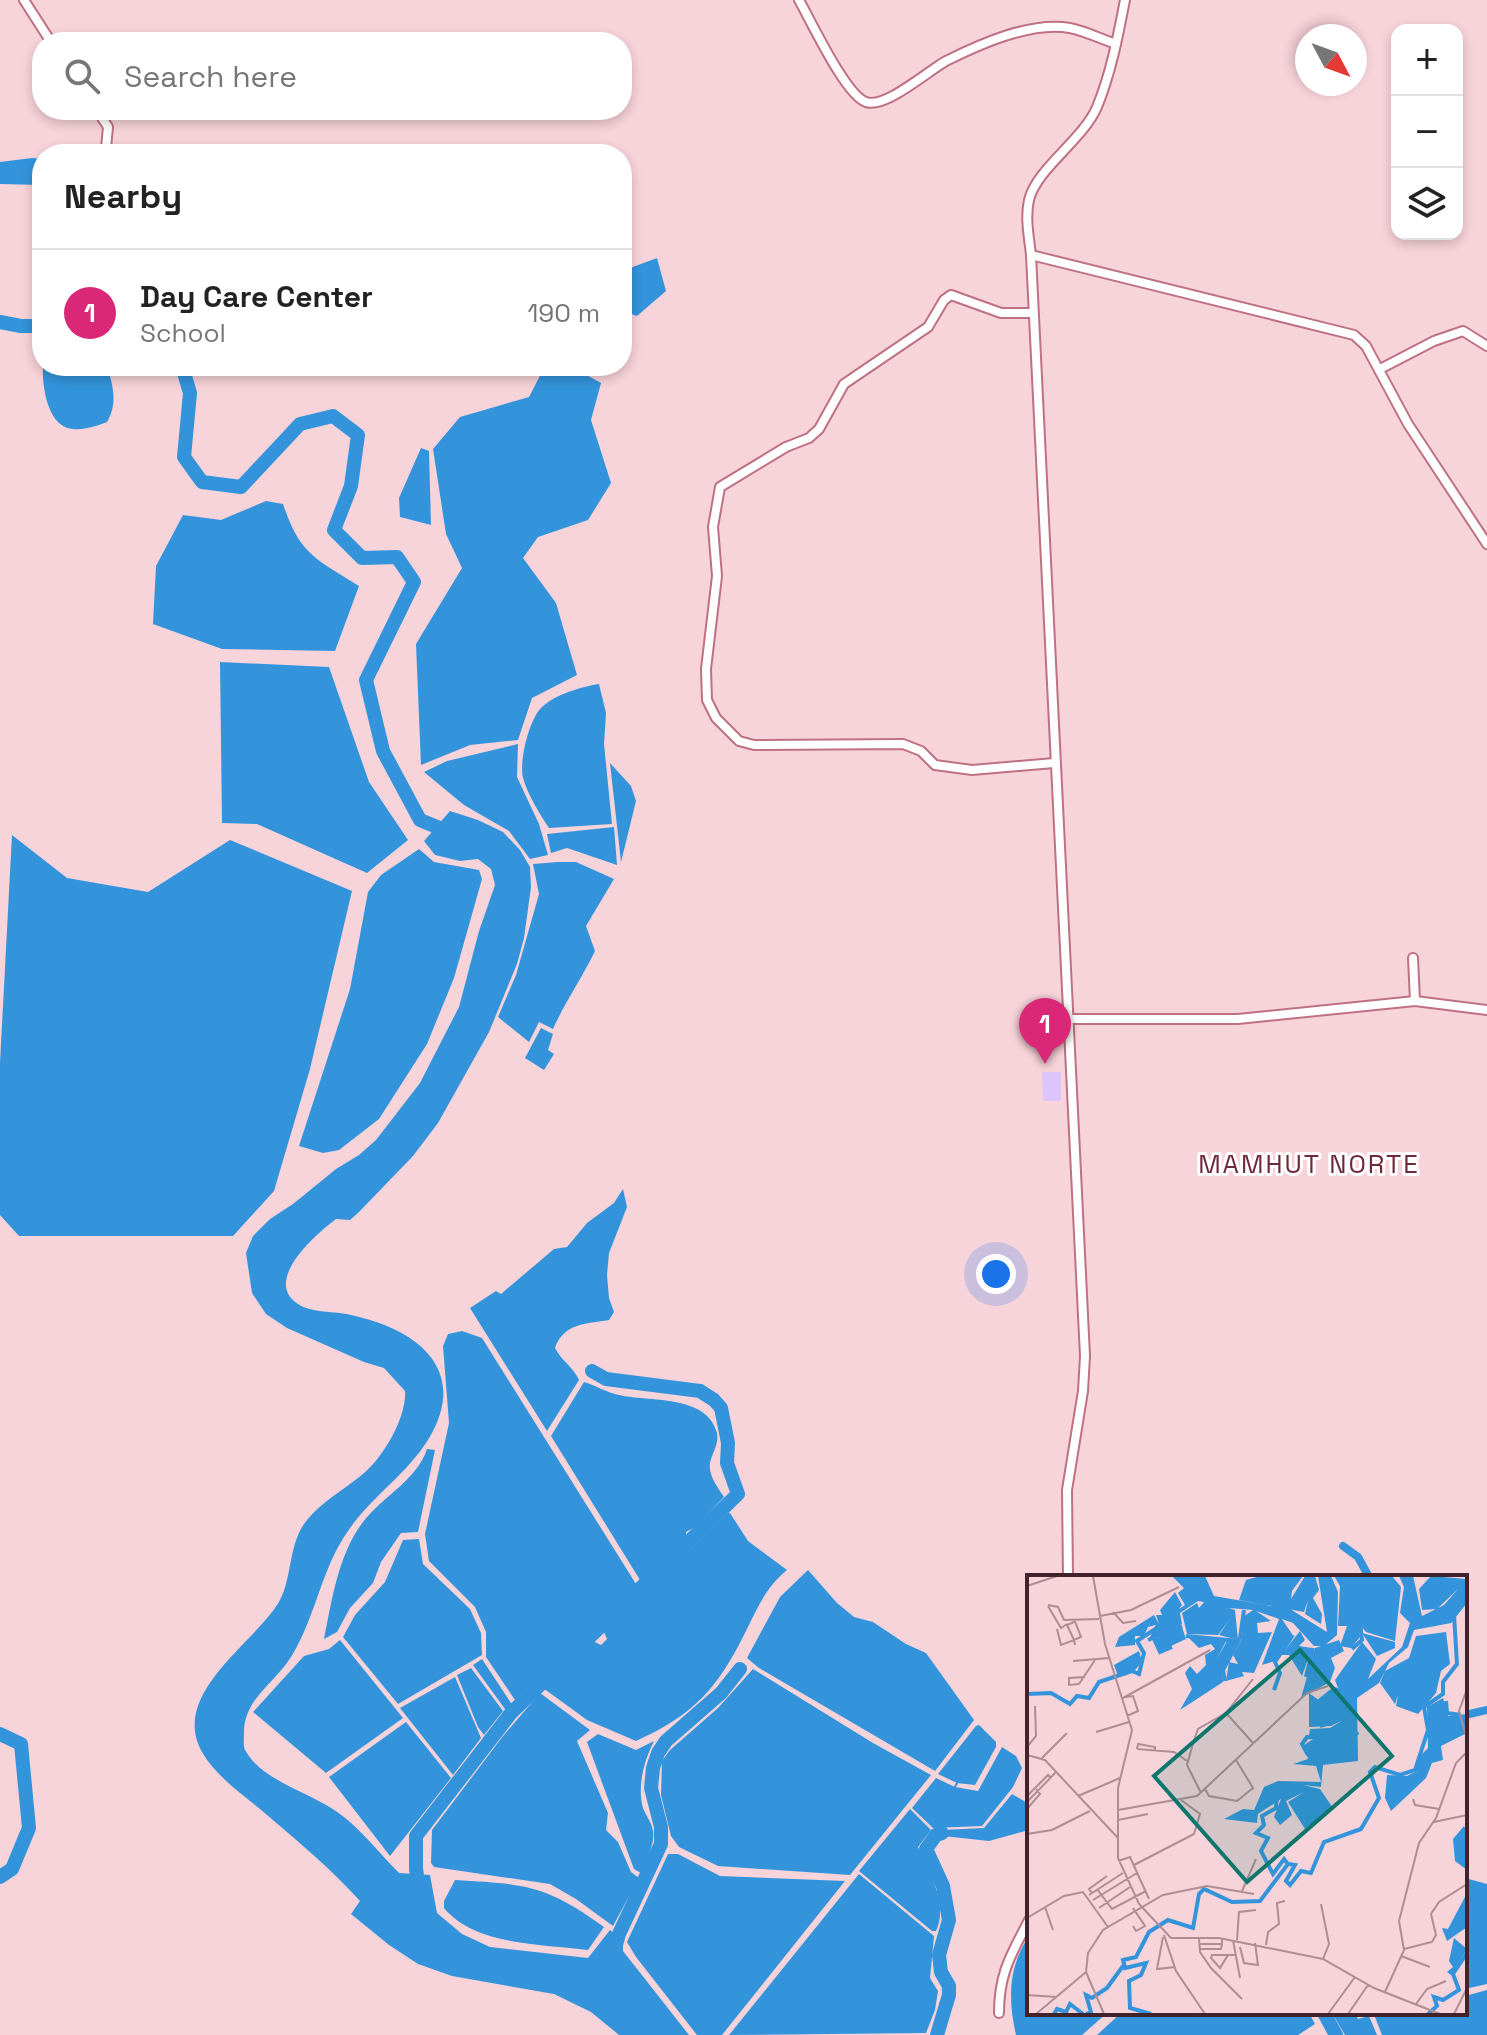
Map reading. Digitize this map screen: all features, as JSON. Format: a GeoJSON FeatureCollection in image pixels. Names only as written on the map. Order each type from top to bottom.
{"type":"FeatureCollection","features":[{"type":"Feature","properties":{"kind":"street"},"geometry":{"type":"LineString","coordinates":[[24,0],[45,32]]}},
{"type":"Feature","properties":{"kind":"street"},"geometry":{"type":"LineString","coordinates":[[799,0],[844,81],[857,97],[867,103],[881,102],[944,63],[994,39],[1033,29],[1068,27],[1116,44]]}},
{"type":"Feature","properties":{"kind":"street"},"geometry":{"type":"LineString","coordinates":[[1068,1575],[1067,1490],[1083,1391],[1085,1356],[1027,221],[1034,187],[1074,142],[1096,109],[1116,44],[1125,0]]}},
{"type":"Feature","properties":{"kind":"street"},"geometry":{"type":"LineString","coordinates":[[103,120],[108,127],[106,144]]}},
{"type":"Feature","properties":{"kind":"street"},"geometry":{"type":"LineString","coordinates":[[1031,255],[1354,335],[1366,346],[1408,424],[1487,544]]}},
{"type":"Feature","properties":{"kind":"street"},"geometry":{"type":"LineString","coordinates":[[1033,313],[1001,313],[951,295],[944,300],[928,327],[844,384],[819,429],[809,438],[786,447],[720,487],[713,527],[717,588],[706,669],[707,700],[716,718],[739,741],[754,745],[903,744],[921,751],[935,765],[972,770],[1054,763]]}},
{"type":"Feature","properties":{"kind":"street"},"geometry":{"type":"LineString","coordinates":[[1380,369],[1434,341],[1463,331],[1487,346]]}},
{"type":"Feature","properties":{"kind":"street"},"geometry":{"type":"LineString","coordinates":[[1413,958],[1415,1001]]}},
{"type":"Feature","properties":{"kind":"street"},"geometry":{"type":"LineString","coordinates":[[1068,1019],[1238,1019],[1415,1001],[1487,1010]]}},
{"type":"Feature","properties":{"kind":"street"},"geometry":{"type":"LineString","coordinates":[[999,2013],[999,1987],[1006,1963],[1027,1924]]}},
{"type":"Feature","properties":{"kind":"shaded area"},"geometry":{"type":"Polygon","coordinates":[[[1042,1072],[1061,1072],[1061,1101],[1043,1101],[1042,1072]]]}},
{"type":"Feature","properties":{"kind":"water"},"geometry":{"type":"Polygon","coordinates":[[[32,158],[32,185],[0,184],[0,162],[32,158]]]}},
{"type":"Feature","properties":{"kind":"water"},"geometry":{"type":"Polygon","coordinates":[[[657,258],[666,291],[637,316],[632,314],[632,267],[657,258]]]}},
{"type":"Feature","properties":{"kind":"water"},"geometry":{"type":"Polygon","coordinates":[[[43,376],[110,376],[113,401],[107,422],[79,429],[63,426],[53,415],[43,376]]]}},
{"type":"Feature","properties":{"kind":"water"},"geometry":{"type":"Polygon","coordinates":[[[540,376],[588,376],[601,383],[591,420],[611,483],[588,520],[538,537],[523,558],[556,603],[577,675],[532,698],[518,740],[470,745],[421,765],[416,644],[462,568],[446,534],[433,449],[460,417],[529,397],[540,376]]]}},
{"type":"Feature","properties":{"kind":"water"},"geometry":{"type":"Polygon","coordinates":[[[421,448],[429,451],[431,525],[400,517],[399,498],[421,448]]]}},
{"type":"Feature","properties":{"kind":"water"},"geometry":{"type":"Polygon","coordinates":[[[266,501],[283,504],[296,535],[311,554],[359,586],[335,651],[222,649],[153,624],[156,566],[183,515],[221,520],[266,501]]]}},
{"type":"Feature","properties":{"kind":"water"},"geometry":{"type":"Polygon","coordinates":[[[220,662],[329,667],[369,782],[408,840],[367,873],[257,824],[222,823],[220,662]]]}},
{"type":"Feature","properties":{"kind":"water"},"geometry":{"type":"Polygon","coordinates":[[[599,684],[606,713],[604,744],[612,824],[549,828],[523,778],[522,761],[529,730],[537,713],[554,698],[599,684]]]}},
{"type":"Feature","properties":{"kind":"water"},"geometry":{"type":"Polygon","coordinates":[[[518,744],[517,777],[539,824],[548,855],[530,859],[509,831],[464,805],[424,772],[447,761],[518,744]]]}},
{"type":"Feature","properties":{"kind":"water"},"geometry":{"type":"Polygon","coordinates":[[[610,763],[631,786],[636,801],[621,862],[610,763]]]}},
{"type":"Feature","properties":{"kind":"water"},"geometry":{"type":"Polygon","coordinates":[[[450,811],[503,832],[520,850],[530,867],[531,887],[517,964],[489,1032],[438,1123],[413,1156],[359,1212],[350,1220],[336,1219],[306,1246],[296,1258],[286,1283],[288,1294],[303,1307],[375,1322],[416,1342],[430,1356],[440,1373],[443,1393],[440,1415],[419,1453],[367,1507],[339,1546],[300,1642],[249,1710],[245,1720],[244,1748],[264,1771],[344,1817],[399,1873],[430,1875],[437,1913],[462,1934],[490,1947],[588,1958],[610,1930],[623,1940],[623,1951],[689,2035],[619,2035],[591,2012],[554,1994],[452,1976],[418,1964],[351,1914],[360,1901],[315,1856],[215,1770],[202,1752],[195,1730],[197,1709],[206,1689],[280,1600],[301,1529],[319,1508],[367,1471],[384,1451],[402,1414],[405,1391],[384,1368],[287,1328],[266,1314],[252,1293],[246,1253],[253,1236],[270,1219],[376,1140],[420,1083],[459,1007],[495,885],[491,869],[478,859],[460,861],[435,855],[424,841],[450,811]]]}},
{"type":"Feature","properties":{"kind":"water"},"geometry":{"type":"Polygon","coordinates":[[[614,827],[617,865],[567,848],[551,853],[547,834],[614,827]]]}},
{"type":"Feature","properties":{"kind":"water"},"geometry":{"type":"Polygon","coordinates":[[[12,835],[67,878],[148,892],[230,840],[352,891],[310,1069],[274,1191],[233,1236],[19,1236],[0,1215],[0,1063],[12,835]]]}},
{"type":"Feature","properties":{"kind":"water"},"geometry":{"type":"Polygon","coordinates":[[[419,849],[434,862],[479,870],[482,879],[454,978],[427,1044],[379,1119],[339,1150],[323,1153],[299,1146],[350,989],[368,892],[381,875],[419,849]]]}},
{"type":"Feature","properties":{"kind":"water"},"geometry":{"type":"Polygon","coordinates":[[[576,862],[614,879],[586,926],[595,951],[590,961],[553,1029],[539,1022],[529,1042],[498,1017],[516,975],[539,894],[533,864],[576,862]]]}},
{"type":"Feature","properties":{"kind":"water"},"geometry":{"type":"Polygon","coordinates":[[[541,1028],[553,1034],[548,1050],[554,1054],[544,1070],[525,1058],[541,1028]]]}},
{"type":"Feature","properties":{"kind":"water"},"geometry":{"type":"Polygon","coordinates":[[[623,1189],[627,1207],[609,1253],[607,1275],[614,1312],[609,1320],[576,1326],[559,1340],[555,1348],[579,1380],[547,1431],[470,1308],[496,1291],[501,1294],[554,1249],[567,1247],[587,1223],[614,1203],[623,1189]]]}},
{"type":"Feature","properties":{"kind":"water"},"geometry":{"type":"Polygon","coordinates":[[[462,1331],[482,1338],[636,1584],[515,1700],[486,1657],[486,1632],[475,1607],[429,1561],[425,1534],[449,1423],[443,1346],[448,1334],[462,1331]]]}},
{"type":"Feature","properties":{"kind":"water"},"geometry":{"type":"Polygon","coordinates":[[[584,1382],[619,1395],[689,1406],[711,1420],[717,1433],[710,1472],[724,1497],[695,1527],[686,1532],[661,1563],[640,1580],[551,1436],[584,1382]]]}},
{"type":"Feature","properties":{"kind":"water"},"geometry":{"type":"Polygon","coordinates":[[[427,1449],[435,1450],[418,1532],[401,1533],[381,1562],[373,1583],[350,1608],[337,1632],[324,1639],[337,1578],[354,1535],[371,1513],[416,1470],[427,1449]]]}},
{"type":"Feature","properties":{"kind":"water"},"geometry":{"type":"Polygon","coordinates":[[[728,1513],[748,1541],[787,1570],[768,1590],[725,1669],[702,1698],[674,1721],[636,1741],[587,1720],[543,1688],[593,1641],[601,1645],[607,1639],[604,1632],[728,1513]]]}},
{"type":"Feature","properties":{"kind":"water"},"geometry":{"type":"Polygon","coordinates":[[[419,1539],[423,1564],[470,1609],[481,1633],[482,1655],[398,1704],[343,1637],[355,1615],[385,1582],[403,1540],[419,1539]]]}},
{"type":"Feature","properties":{"kind":"water"},"geometry":{"type":"Polygon","coordinates":[[[808,1570],[854,1617],[873,1622],[926,1653],[974,1720],[935,1771],[747,1658],[780,1597],[808,1570]]]}},
{"type":"Feature","properties":{"kind":"water"},"geometry":{"type":"Polygon","coordinates":[[[340,1640],[403,1718],[326,1773],[253,1712],[304,1656],[329,1649],[340,1640]]]}},
{"type":"Feature","properties":{"kind":"water"},"geometry":{"type":"Polygon","coordinates":[[[482,1659],[511,1703],[510,1711],[505,1709],[473,1665],[482,1659]]]}},
{"type":"Feature","properties":{"kind":"water"},"geometry":{"type":"Polygon","coordinates":[[[471,1668],[503,1711],[484,1735],[457,1675],[471,1668]]]}},
{"type":"Feature","properties":{"kind":"water"},"geometry":{"type":"Polygon","coordinates":[[[753,1669],[931,1775],[850,1875],[718,1866],[679,1847],[671,1836],[661,1795],[662,1761],[670,1750],[718,1708],[753,1669]]]}},
{"type":"Feature","properties":{"kind":"water"},"geometry":{"type":"Polygon","coordinates":[[[455,1677],[481,1738],[453,1775],[400,1708],[455,1677]]]}},
{"type":"Feature","properties":{"kind":"water"},"geometry":{"type":"Polygon","coordinates":[[[540,1693],[590,1730],[577,1741],[608,1813],[606,1830],[618,1842],[631,1872],[639,1878],[613,1926],[550,1884],[434,1867],[431,1863],[432,1830],[503,1736],[540,1693]]]}},
{"type":"Feature","properties":{"kind":"water"},"geometry":{"type":"Polygon","coordinates":[[[406,1722],[451,1778],[390,1856],[329,1777],[406,1722]]]}},
{"type":"Feature","properties":{"kind":"water"},"geometry":{"type":"Polygon","coordinates":[[[979,1725],[996,1742],[996,1747],[975,1785],[957,1783],[938,1774],[976,1726],[979,1725]]]}},
{"type":"Feature","properties":{"kind":"water"},"geometry":{"type":"Polygon","coordinates":[[[598,1734],[636,1750],[654,1741],[641,1782],[641,1800],[651,1825],[653,1842],[641,1873],[634,1869],[587,1742],[598,1734]]]}},
{"type":"Feature","properties":{"kind":"water"},"geometry":{"type":"Polygon","coordinates":[[[1002,1747],[1016,1756],[1022,1768],[1013,1787],[982,1826],[933,1828],[912,1808],[936,1778],[955,1787],[978,1791],[1002,1747]]]}},
{"type":"Feature","properties":{"kind":"water"},"geometry":{"type":"Polygon","coordinates":[[[1012,1794],[1027,1803],[1027,1831],[989,1841],[943,1836],[942,1830],[984,1828],[1012,1794]]]}},
{"type":"Feature","properties":{"kind":"water"},"geometry":{"type":"Polygon","coordinates":[[[910,1809],[931,1830],[918,1847],[939,1899],[936,1931],[932,1931],[859,1871],[910,1809]]]}},
{"type":"Feature","properties":{"kind":"water"},"geometry":{"type":"Polygon","coordinates":[[[668,1854],[678,1854],[720,1876],[845,1881],[722,2035],[697,2035],[627,1942],[668,1854]]]}},
{"type":"Feature","properties":{"kind":"water"},"geometry":{"type":"Polygon","coordinates":[[[859,1874],[934,1936],[930,1978],[938,1991],[926,2033],[729,2035],[859,1874]]]}},
{"type":"Feature","properties":{"kind":"water"},"geometry":{"type":"Polygon","coordinates":[[[1467,1879],[1487,1884],[1487,1984],[1467,1989],[1467,1879]]]}},
{"type":"Feature","properties":{"kind":"water"},"geometry":{"type":"Polygon","coordinates":[[[455,1880],[534,1889],[566,1902],[604,1927],[588,1950],[491,1936],[473,1930],[444,1908],[444,1901],[455,1880]]]}},
{"type":"Feature","properties":{"kind":"water"},"geometry":{"type":"Polygon","coordinates":[[[1027,1939],[1027,2015],[1105,2015],[1082,2035],[1016,2035],[1011,1996],[1014,1972],[1027,1939]]]}},
{"type":"Feature","properties":{"kind":"water"},"geometry":{"type":"Polygon","coordinates":[[[1487,1990],[1487,2035],[1382,2035],[1375,2017],[1467,2015],[1467,1995],[1487,1990]]]}},
{"type":"Feature","properties":{"kind":"water"},"geometry":{"type":"Polygon","coordinates":[[[1119,2015],[1310,2015],[1315,2024],[1298,2035],[1097,2035],[1119,2015]]]}},
{"type":"Feature","properties":{"kind":"water"},"geometry":{"type":"Polygon","coordinates":[[[1333,2015],[1356,2015],[1358,2019],[1369,2016],[1377,2035],[1345,2035],[1333,2015]]]}},
{"type":"Feature","properties":{"kind":"waterway"},"geometry":{"type":"LineString","coordinates":[[0,322],[32,326]]}},
{"type":"Feature","properties":{"kind":"waterway"},"geometry":{"type":"LineString","coordinates":[[185,376],[190,393],[184,457],[202,482],[241,487],[300,424],[333,416],[358,435],[351,486],[334,530],[362,558],[397,557],[414,582],[366,680],[383,751],[420,820],[454,834]]}},
{"type":"Feature","properties":{"kind":"waterway"},"geometry":{"type":"LineString","coordinates":[[419,1889],[416,1836],[511,1713],[738,1494],[727,1463],[728,1443],[721,1408],[714,1400],[700,1391],[606,1379],[592,1371]]}},
{"type":"Feature","properties":{"kind":"waterway"},"geometry":{"type":"LineString","coordinates":[[1343,1546],[1358,1557],[1368,1575]]}},
{"type":"Feature","properties":{"kind":"waterway"},"geometry":{"type":"LineString","coordinates":[[613,1955],[619,1934],[661,1844],[661,1827],[651,1788],[658,1753],[666,1741],[721,1693],[740,1669]]}},
{"type":"Feature","properties":{"kind":"waterway"},"geometry":{"type":"LineString","coordinates":[[1467,1715],[1487,1710]]}},
{"type":"Feature","properties":{"kind":"waterway"},"geometry":{"type":"LineString","coordinates":[[0,1734],[21,1744],[29,1828],[12,1869],[0,1877]]}},
{"type":"Feature","properties":{"kind":"waterway"},"geometry":{"type":"LineString","coordinates":[[955,1787],[957,1783]]}},
{"type":"Feature","properties":{"kind":"waterway"},"geometry":{"type":"LineString","coordinates":[[937,2035],[949,1995],[939,1955],[949,1920],[943,1886],[926,1849],[936,1835],[942,1833]]}},
{"type":"Feature","properties":{"kind":"waterway"},"geometry":{"type":"LineString","coordinates":[[1325,2015],[1336,2035]]}},
{"type":"Feature","properties":{"kind":"place","name":"Day Care Center"},"geometry":{"type":"Point","coordinates":[1045,1064]}},
{"type":"Feature","properties":{"kind":"district","name":"MAMHUT NORTE"},"geometry":{"type":"Point","coordinates":[1309,1164]}}]}
